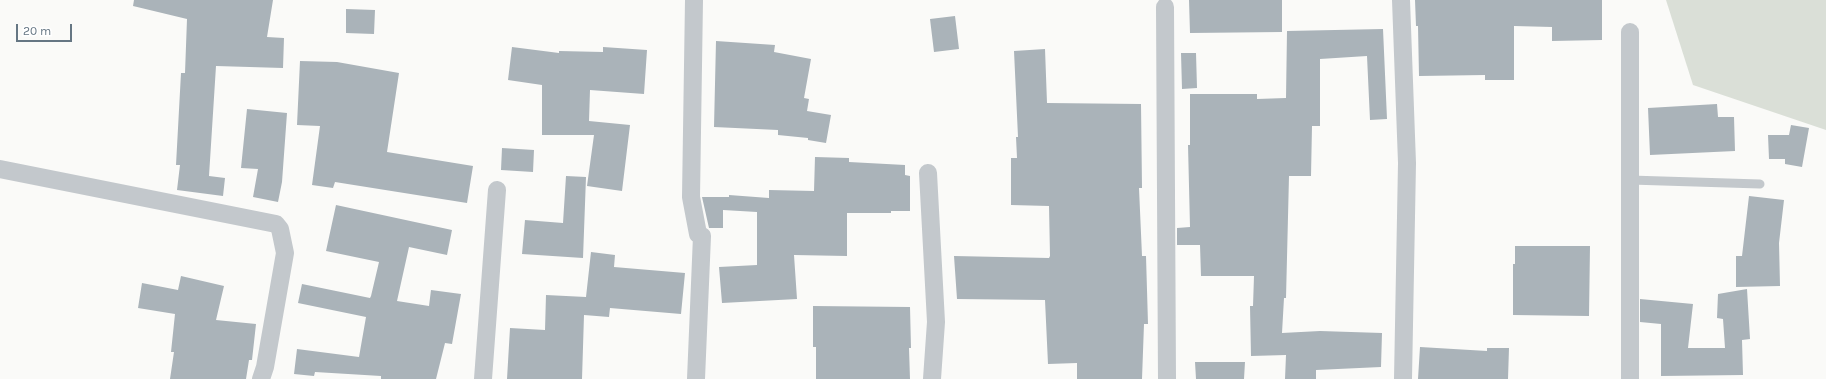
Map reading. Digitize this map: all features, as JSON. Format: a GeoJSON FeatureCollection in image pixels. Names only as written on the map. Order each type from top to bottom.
{"type":"FeatureCollection","features":[{"type":"Feature","properties":{"kind":"street"},"geometry":{"type":"LineString","coordinates":[[694,0],[692,197],[698,234],[702,236],[696,379]]}},
{"type":"Feature","properties":{"kind":"street"},"geometry":{"type":"LineString","coordinates":[[1401,0],[1407,163],[1403,379]]}},
{"type":"Feature","properties":{"kind":"street"},"geometry":{"type":"LineString","coordinates":[[1165,7],[1167,379]]}},
{"type":"Feature","properties":{"kind":"street"},"geometry":{"type":"LineString","coordinates":[[1630,32],[1630,379]]}},
{"type":"Feature","properties":{"kind":"street"},"geometry":{"type":"LineString","coordinates":[[0,169],[276,224],[280,229],[285,252],[265,367],[260,379]]}},
{"type":"Feature","properties":{"kind":"street"},"geometry":{"type":"LineString","coordinates":[[928,173],[936,322],[932,379]]}},
{"type":"Feature","properties":{"kind":"street"},"geometry":{"type":"LineString","coordinates":[[483,379],[497,190]]}},
{"type":"Feature","properties":{"kind":"lane"},"geometry":{"type":"LineString","coordinates":[[1630,180],[1760,184]]}},
{"type":"Feature","properties":{"kind":"shaded area"},"geometry":{"type":"Polygon","coordinates":[[[1666,0],[1826,0],[1826,130],[1693,85],[1666,0]]]}},
{"type":"Feature","properties":{"kind":"building"},"geometry":{"type":"Polygon","coordinates":[[[134,0],[273,0],[267,37],[284,38],[283,68],[216,66],[209,176],[225,178],[223,196],[177,190],[180,165],[176,165],[181,73],[185,73],[187,19],[133,6],[134,0]]]}},
{"type":"Feature","properties":{"kind":"building"},"geometry":{"type":"Polygon","coordinates":[[[1189,0],[1282,0],[1282,32],[1190,33],[1189,0]]]}},
{"type":"Feature","properties":{"kind":"building"},"geometry":{"type":"Polygon","coordinates":[[[1415,0],[1602,0],[1602,40],[1552,41],[1552,27],[1514,26],[1514,80],[1485,80],[1485,75],[1419,76],[1418,26],[1416,26],[1415,0]]]}},
{"type":"Feature","properties":{"kind":"building"},"geometry":{"type":"Polygon","coordinates":[[[346,9],[375,10],[374,34],[346,33],[346,9]]]}},
{"type":"Feature","properties":{"kind":"building"},"geometry":{"type":"Polygon","coordinates":[[[955,16],[959,49],[934,52],[930,19],[955,16]]]}},
{"type":"Feature","properties":{"kind":"building"},"geometry":{"type":"Polygon","coordinates":[[[1383,29],[1387,119],[1370,120],[1367,56],[1320,59],[1320,126],[1312,126],[1311,176],[1289,176],[1286,298],[1284,298],[1282,333],[1320,331],[1382,333],[1381,367],[1316,370],[1316,379],[1285,379],[1286,355],[1251,356],[1250,306],[1253,306],[1254,276],[1201,276],[1200,245],[1177,245],[1177,228],[1190,227],[1188,145],[1190,145],[1190,94],[1257,94],[1257,99],[1286,98],[1287,31],[1383,29]]]}},
{"type":"Feature","properties":{"kind":"building"},"geometry":{"type":"Polygon","coordinates":[[[716,41],[775,45],[774,52],[811,59],[804,98],[809,99],[807,111],[831,115],[826,143],[808,140],[808,138],[778,135],[778,130],[714,127],[716,41]]]}},
{"type":"Feature","properties":{"kind":"building"},"geometry":{"type":"Polygon","coordinates":[[[512,47],[559,53],[559,51],[603,52],[603,47],[647,50],[644,94],[590,90],[589,121],[630,125],[622,191],[587,186],[594,135],[542,135],[542,85],[508,80],[512,47]]]}},
{"type":"Feature","properties":{"kind":"building"},"geometry":{"type":"Polygon","coordinates":[[[1045,49],[1047,103],[1141,104],[1142,188],[1139,188],[1142,256],[1146,256],[1148,324],[1144,324],[1142,379],[1077,379],[1077,363],[1048,364],[1045,300],[957,299],[954,256],[1049,258],[1050,256],[1049,206],[1011,205],[1011,158],[1017,158],[1016,137],[1018,137],[1014,51],[1045,49]]]}},
{"type":"Feature","properties":{"kind":"building"},"geometry":{"type":"Polygon","coordinates":[[[1181,53],[1196,53],[1197,88],[1182,89],[1181,53]]]}},
{"type":"Feature","properties":{"kind":"building"},"geometry":{"type":"Polygon","coordinates":[[[300,61],[337,62],[399,73],[387,152],[473,166],[467,203],[335,182],[333,188],[312,185],[320,126],[297,125],[300,61]]]}},
{"type":"Feature","properties":{"kind":"building"},"geometry":{"type":"Polygon","coordinates":[[[1717,104],[1718,117],[1734,117],[1735,151],[1650,155],[1648,108],[1717,104]]]}},
{"type":"Feature","properties":{"kind":"building"},"geometry":{"type":"Polygon","coordinates":[[[247,109],[287,113],[282,182],[278,202],[253,197],[258,169],[241,168],[247,109]]]}},
{"type":"Feature","properties":{"kind":"building"},"geometry":{"type":"Polygon","coordinates":[[[1791,125],[1809,128],[1802,167],[1785,164],[1785,159],[1769,159],[1768,135],[1789,135],[1791,125]]]}},
{"type":"Feature","properties":{"kind":"building"},"geometry":{"type":"Polygon","coordinates":[[[502,148],[534,150],[533,172],[501,170],[502,148]]]}},
{"type":"Feature","properties":{"kind":"building"},"geometry":{"type":"Polygon","coordinates":[[[815,157],[849,158],[849,162],[905,165],[905,175],[910,176],[910,211],[891,211],[891,213],[847,213],[847,256],[794,255],[797,299],[722,303],[719,267],[757,265],[757,212],[723,210],[723,228],[709,228],[702,197],[729,197],[729,195],[769,198],[769,190],[814,191],[815,157]]]}},
{"type":"Feature","properties":{"kind":"building"},"geometry":{"type":"Polygon","coordinates":[[[566,176],[586,177],[583,258],[522,254],[525,220],[563,223],[566,176]]]}},
{"type":"Feature","properties":{"kind":"building"},"geometry":{"type":"Polygon","coordinates":[[[1749,196],[1784,200],[1779,243],[1780,286],[1736,287],[1736,256],[1742,256],[1749,196]]]}},
{"type":"Feature","properties":{"kind":"building"},"geometry":{"type":"Polygon","coordinates":[[[336,205],[452,230],[447,255],[409,247],[397,301],[429,306],[431,290],[461,294],[452,344],[445,343],[436,379],[381,379],[381,376],[315,372],[314,376],[294,374],[297,349],[359,357],[366,317],[298,303],[302,284],[370,298],[371,296],[379,262],[326,251],[336,205]]]}},
{"type":"Feature","properties":{"kind":"building"},"geometry":{"type":"Polygon","coordinates":[[[1515,246],[1590,246],[1589,316],[1513,315],[1513,264],[1515,264],[1515,246]]]}},
{"type":"Feature","properties":{"kind":"building"},"geometry":{"type":"Polygon","coordinates":[[[591,252],[615,255],[614,267],[685,273],[681,314],[610,308],[609,317],[584,315],[582,379],[507,379],[510,328],[545,330],[546,295],[586,297],[591,252]]]}},
{"type":"Feature","properties":{"kind":"building"},"geometry":{"type":"Polygon","coordinates":[[[181,276],[224,286],[216,320],[256,324],[252,360],[249,360],[246,379],[170,379],[174,352],[171,352],[175,314],[138,308],[142,283],[178,290],[181,276]]]}},
{"type":"Feature","properties":{"kind":"building"},"geometry":{"type":"Polygon","coordinates":[[[1747,289],[1750,339],[1742,340],[1743,375],[1661,376],[1661,324],[1640,322],[1640,299],[1693,304],[1688,348],[1725,348],[1723,319],[1717,318],[1718,294],[1747,289]]]}},
{"type":"Feature","properties":{"kind":"building"},"geometry":{"type":"Polygon","coordinates":[[[813,306],[910,307],[910,379],[816,379],[816,347],[813,347],[813,306]]]}},
{"type":"Feature","properties":{"kind":"building"},"geometry":{"type":"Polygon","coordinates":[[[1420,347],[1487,351],[1487,348],[1509,348],[1508,379],[1418,379],[1420,347]]]}},
{"type":"Feature","properties":{"kind":"building"},"geometry":{"type":"Polygon","coordinates":[[[1195,362],[1245,362],[1244,379],[1196,379],[1195,362]]]}}]}
